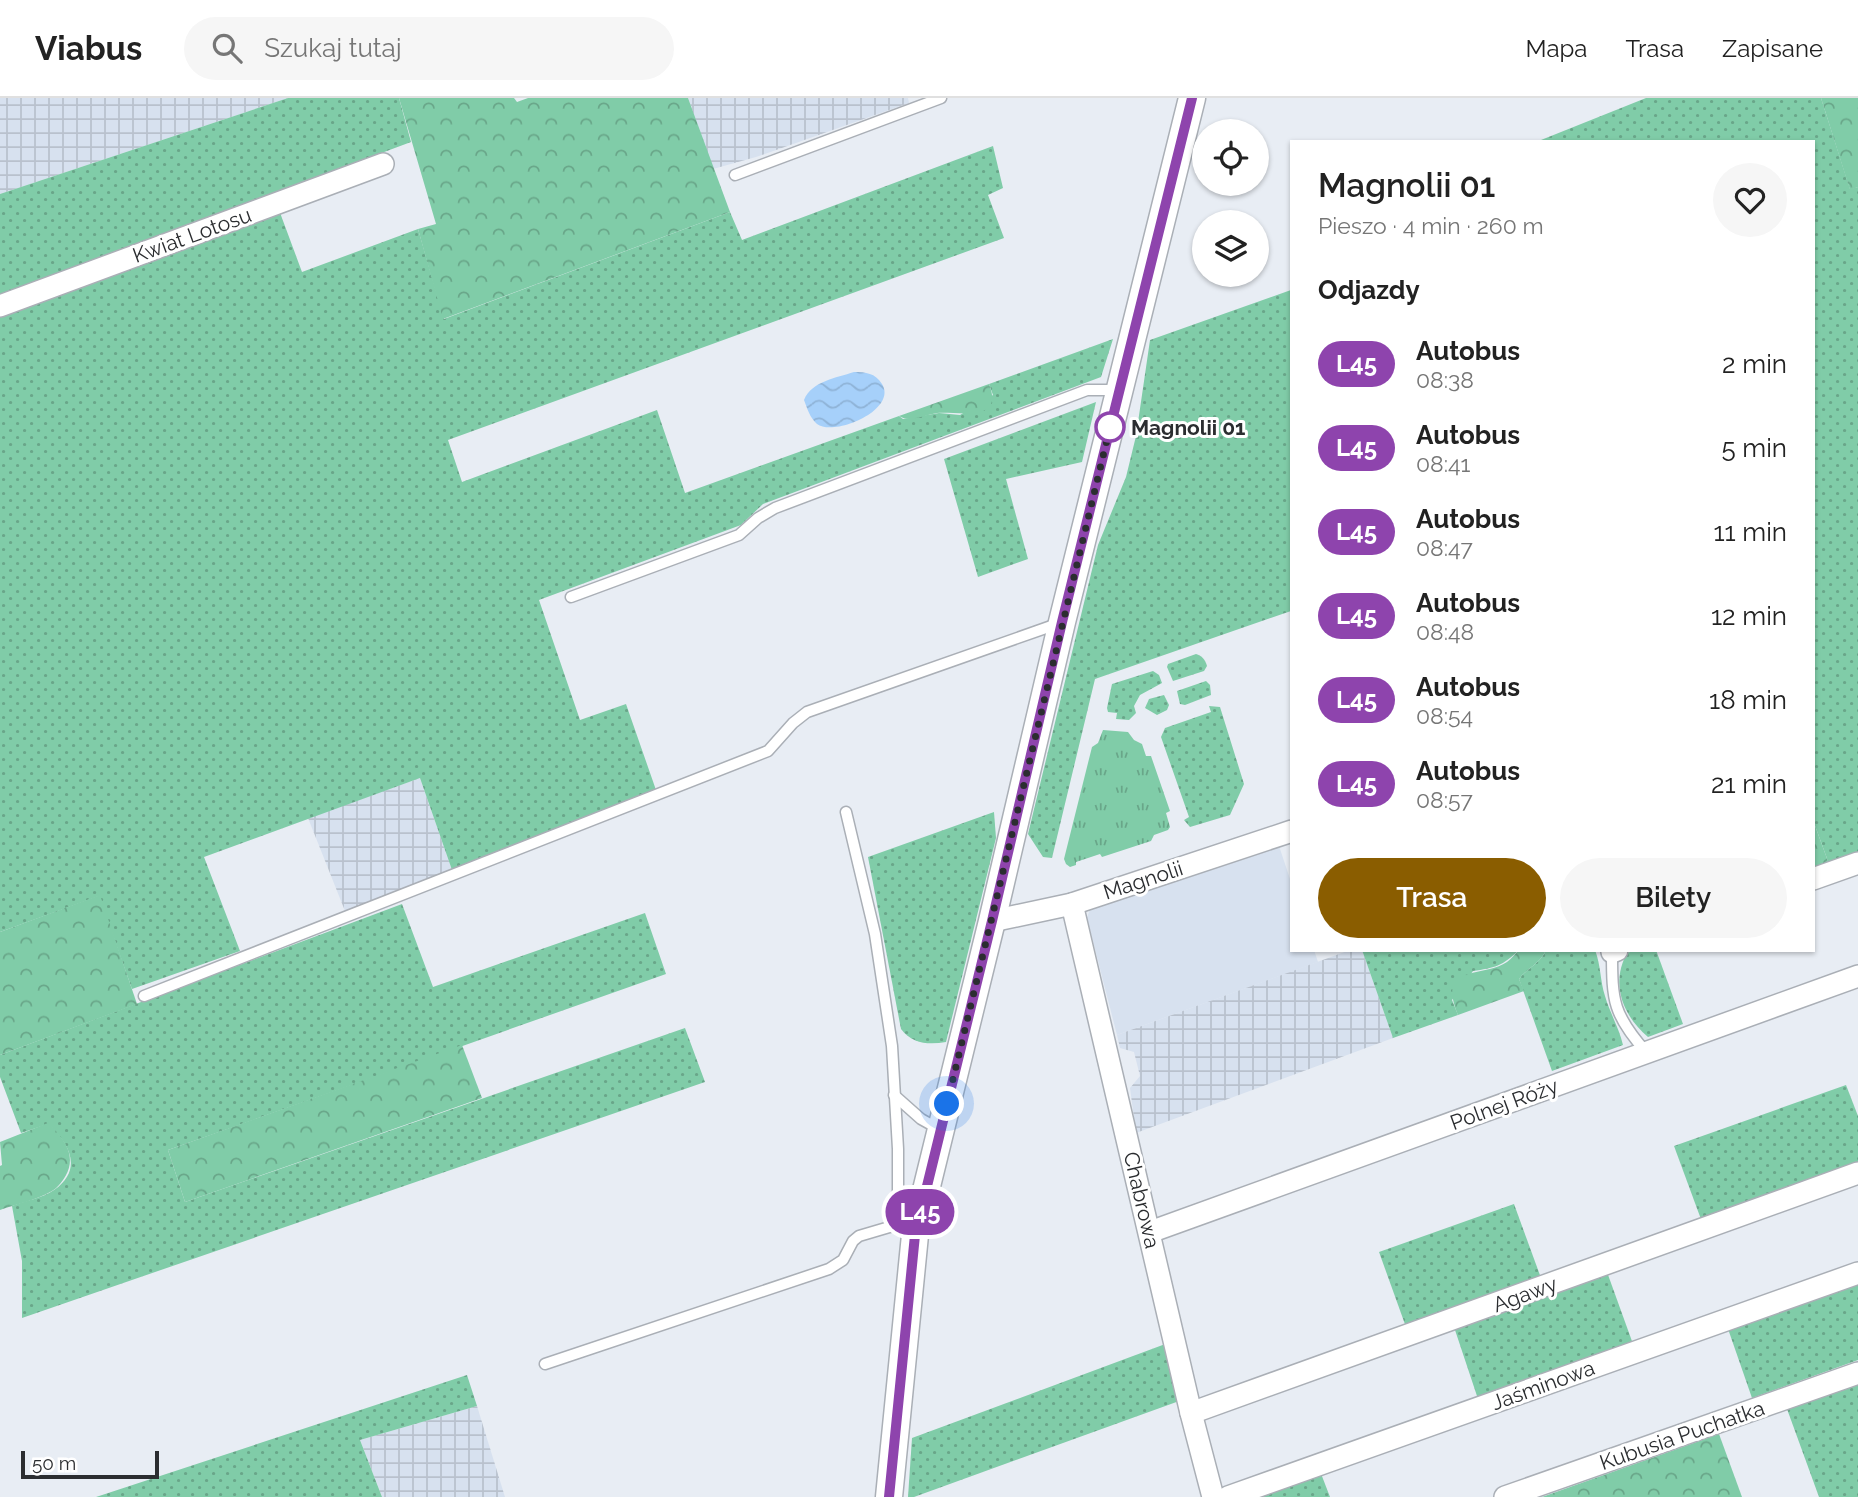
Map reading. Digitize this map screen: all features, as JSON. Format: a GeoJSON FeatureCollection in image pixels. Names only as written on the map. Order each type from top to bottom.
{"type":"FeatureCollection","features":[{"type":"Feature","properties":{"kind":"street"},"geometry":{"type":"LineString","coordinates":[[889,1497],[909,1229],[940,1130],[1192,98]]}},
{"type":"Feature","properties":{"kind":"street","name":"Kwiat Lotosu"},"geometry":{"type":"LineString","coordinates":[[0,306],[383,164]]}},
{"type":"Feature","properties":{"kind":"street","name":"Magnolii"},"geometry":{"type":"LineString","coordinates":[[992,921],[1072,904],[1290,832]]}},
{"type":"Feature","properties":{"kind":"street"},"geometry":{"type":"LineString","coordinates":[[1815,878],[1858,863]]}},
{"type":"Feature","properties":{"kind":"street","name":"Chabrowa"},"geometry":{"type":"LineString","coordinates":[[1072,904],[1213,1497]]}},
{"type":"Feature","properties":{"kind":"street","name":"Polnej Róży"},"geometry":{"type":"LineString","coordinates":[[1150,1232],[1858,976]]}},
{"type":"Feature","properties":{"kind":"street","name":"Agawy"},"geometry":{"type":"LineString","coordinates":[[1191,1413],[1858,1173]]}},
{"type":"Feature","properties":{"kind":"street","name":"Jaśminowa"},"geometry":{"type":"LineString","coordinates":[[1228,1497],[1858,1273]]}},
{"type":"Feature","properties":{"kind":"street","name":"Kubusia Puchatka"},"geometry":{"type":"LineString","coordinates":[[1505,1497],[1858,1373]]}},
{"type":"Feature","properties":{"kind":"lane"},"geometry":{"type":"LineString","coordinates":[[735,174],[941,98]]}},
{"type":"Feature","properties":{"kind":"lane"},"geometry":{"type":"LineString","coordinates":[[571,597],[739,535],[758,518],[775,508],[1087,390],[1120,390]]}},
{"type":"Feature","properties":{"kind":"lane"},"geometry":{"type":"LineString","coordinates":[[144,996],[768,751],[793,723],[807,712],[1062,622]]}},
{"type":"Feature","properties":{"kind":"lane"},"geometry":{"type":"LineString","coordinates":[[545,1364],[829,1269],[844,1260],[853,1241],[859,1236],[909,1229],[898,1203],[892,1046],[884,987],[846,812]]}},
{"type":"Feature","properties":{"kind":"lane"},"geometry":{"type":"LineString","coordinates":[[1614,952],[1612,990],[1616,1009],[1624,1026],[1647,1053]]}},
{"type":"Feature","properties":{"kind":"lane"},"geometry":{"type":"LineString","coordinates":[[894,1095],[921,1119],[940,1130]]}},
{"type":"Feature","properties":{"kind":"shaded area"},"geometry":{"type":"Polygon","coordinates":[[[0,98],[288,98],[0,194],[0,98]]]}},
{"type":"Feature","properties":{"kind":"shaded area"},"geometry":{"type":"Polygon","coordinates":[[[688,98],[908,98],[909,103],[756,157],[713,169],[688,98]]]}},
{"type":"Feature","properties":{"kind":"shaded area"},"geometry":{"type":"Polygon","coordinates":[[[420,778],[452,870],[345,911],[308,818],[420,778]]]}},
{"type":"Feature","properties":{"kind":"shaded area"},"geometry":{"type":"Polygon","coordinates":[[[1278,843],[1290,879],[1290,952],[1315,952],[1318,962],[1117,1035],[1087,918],[1091,906],[1278,843]]]}},
{"type":"Feature","properties":{"kind":"shaded area"},"geometry":{"type":"Polygon","coordinates":[[[1345,952],[1363,952],[1393,1038],[1136,1133],[1130,1088],[1140,1076],[1134,1052],[1120,1048],[1117,1035],[1345,952]]]}},
{"type":"Feature","properties":{"kind":"shaded area"},"geometry":{"type":"Polygon","coordinates":[[[477,1406],[505,1497],[382,1497],[360,1440],[477,1406]]]}},
{"type":"Feature","properties":{"kind":"green space"},"geometry":{"type":"Polygon","coordinates":[[[288,98],[399,98],[411,142],[0,295],[0,194],[288,98]]]}},
{"type":"Feature","properties":{"kind":"green space"},"geometry":{"type":"Polygon","coordinates":[[[399,98],[514,98],[517,102],[528,98],[688,98],[730,212],[443,319],[418,229],[436,224],[399,98]]]}},
{"type":"Feature","properties":{"kind":"green space"},"geometry":{"type":"Polygon","coordinates":[[[1646,98],[1821,98],[1850,189],[1858,187],[1858,853],[1829,864],[1815,826],[1815,140],[1541,140],[1646,98]]]}},
{"type":"Feature","properties":{"kind":"green space"},"geometry":{"type":"Polygon","coordinates":[[[1821,98],[1858,98],[1858,187],[1850,190],[1821,98]]]}},
{"type":"Feature","properties":{"kind":"green space"},"geometry":{"type":"Polygon","coordinates":[[[993,146],[1003,188],[988,195],[1004,238],[448,440],[462,482],[657,410],[685,493],[899,416],[903,419],[939,413],[960,415],[993,395],[989,384],[1113,339],[1101,377],[763,504],[741,525],[539,600],[580,720],[626,704],[656,790],[452,870],[420,778],[204,857],[240,951],[132,989],[99,896],[0,932],[0,315],[279,210],[302,272],[418,229],[444,319],[730,212],[742,240],[993,146]]]}},
{"type":"Feature","properties":{"kind":"green space"},"geometry":{"type":"Polygon","coordinates":[[[1290,290],[1290,611],[1095,679],[1052,858],[1043,857],[1028,834],[1098,545],[1126,477],[1136,436],[1150,340],[1290,290]]]}},
{"type":"Feature","properties":{"kind":"green space"},"geometry":{"type":"Polygon","coordinates":[[[989,384],[992,397],[985,410],[976,413],[937,413],[912,419],[899,416],[989,384]]]}},
{"type":"Feature","properties":{"kind":"green space"},"geometry":{"type":"Polygon","coordinates":[[[1096,402],[1082,462],[1006,479],[1028,559],[978,577],[944,459],[1096,402]]]}},
{"type":"Feature","properties":{"kind":"green space"},"geometry":{"type":"Polygon","coordinates":[[[1196,654],[1205,661],[1207,666],[1204,671],[1173,681],[1168,664],[1196,654]]]}},
{"type":"Feature","properties":{"kind":"green space"},"geometry":{"type":"Polygon","coordinates":[[[1153,671],[1159,675],[1162,683],[1140,695],[1134,706],[1136,713],[1129,720],[1116,719],[1117,713],[1108,712],[1112,684],[1153,671]]]}},
{"type":"Feature","properties":{"kind":"green space"},"geometry":{"type":"Polygon","coordinates":[[[1206,681],[1210,685],[1211,695],[1185,705],[1180,704],[1177,691],[1206,681]]]}},
{"type":"Feature","properties":{"kind":"green space"},"geometry":{"type":"Polygon","coordinates":[[[1164,695],[1169,705],[1167,710],[1157,715],[1145,708],[1149,699],[1164,695]]]}},
{"type":"Feature","properties":{"kind":"green space"},"geometry":{"type":"Polygon","coordinates":[[[1209,706],[1220,707],[1244,784],[1230,815],[1190,827],[1184,820],[1189,817],[1161,737],[1165,728],[1211,712],[1209,706]]]}},
{"type":"Feature","properties":{"kind":"green space"},"geometry":{"type":"Polygon","coordinates":[[[1103,730],[1128,732],[1134,740],[1142,744],[1146,756],[1151,756],[1170,811],[1166,813],[1170,827],[1154,835],[1151,841],[1102,857],[1100,854],[1076,862],[1076,865],[1070,867],[1064,859],[1092,747],[1098,743],[1103,730]]]}},
{"type":"Feature","properties":{"kind":"green space"},"geometry":{"type":"Polygon","coordinates":[[[994,812],[996,838],[946,1042],[927,1043],[910,1038],[901,1029],[868,857],[994,812]]]}},
{"type":"Feature","properties":{"kind":"green space"},"geometry":{"type":"Polygon","coordinates":[[[1815,826],[1829,864],[1815,868],[1815,826]]]}},
{"type":"Feature","properties":{"kind":"green space"},"geometry":{"type":"Polygon","coordinates":[[[100,895],[137,1004],[0,1055],[0,932],[100,895]]]}},
{"type":"Feature","properties":{"kind":"green space"},"geometry":{"type":"Polygon","coordinates":[[[402,904],[433,987],[645,913],[666,974],[168,1150],[185,1202],[685,1028],[705,1082],[22,1318],[22,1261],[12,1206],[50,1193],[69,1174],[71,1165],[62,1139],[48,1124],[21,1133],[0,1077],[0,1055],[402,904]]]}},
{"type":"Feature","properties":{"kind":"green space"},"geometry":{"type":"Polygon","coordinates":[[[1363,952],[1517,952],[1498,965],[1473,971],[1452,1000],[1458,1015],[1393,1038],[1363,952]]]}},
{"type":"Feature","properties":{"kind":"green space"},"geometry":{"type":"Polygon","coordinates":[[[1517,952],[1545,952],[1519,979],[1524,991],[1458,1015],[1453,998],[1453,987],[1457,979],[1507,962],[1517,952]]]}},
{"type":"Feature","properties":{"kind":"green space"},"geometry":{"type":"Polygon","coordinates":[[[1545,952],[1596,952],[1605,996],[1623,1045],[1552,1071],[1519,979],[1545,952]]]}},
{"type":"Feature","properties":{"kind":"green space"},"geometry":{"type":"Polygon","coordinates":[[[1657,952],[1683,1024],[1648,1037],[1639,1029],[1626,1009],[1620,988],[1622,965],[1627,953],[1657,952]]]}},
{"type":"Feature","properties":{"kind":"green space"},"geometry":{"type":"Polygon","coordinates":[[[462,1045],[482,1098],[185,1202],[168,1150],[462,1045]]]}},
{"type":"Feature","properties":{"kind":"green space"},"geometry":{"type":"Polygon","coordinates":[[[1846,1085],[1858,1116],[1858,1166],[1702,1222],[1674,1146],[1846,1085]]]}},
{"type":"Feature","properties":{"kind":"green space"},"geometry":{"type":"Polygon","coordinates":[[[48,1123],[68,1149],[68,1172],[52,1191],[0,1210],[0,1142],[48,1123]]]}},
{"type":"Feature","properties":{"kind":"green space"},"geometry":{"type":"Polygon","coordinates":[[[1514,1204],[1541,1278],[1406,1327],[1379,1252],[1514,1204]]]}},
{"type":"Feature","properties":{"kind":"green space"},"geometry":{"type":"Polygon","coordinates":[[[1607,1272],[1633,1344],[1478,1399],[1454,1327],[1607,1272]]]}},
{"type":"Feature","properties":{"kind":"green space"},"geometry":{"type":"Polygon","coordinates":[[[1858,1281],[1858,1360],[1752,1398],[1727,1326],[1858,1281]]]}},
{"type":"Feature","properties":{"kind":"green space"},"geometry":{"type":"Polygon","coordinates":[[[1168,1343],[1182,1400],[908,1497],[912,1438],[1168,1343]]]}},
{"type":"Feature","properties":{"kind":"green space"},"geometry":{"type":"Polygon","coordinates":[[[467,1375],[477,1406],[360,1440],[382,1497],[96,1497],[467,1375]]]}},
{"type":"Feature","properties":{"kind":"green space"},"geometry":{"type":"Polygon","coordinates":[[[1858,1385],[1858,1497],[1819,1497],[1787,1409],[1858,1385]]]}},
{"type":"Feature","properties":{"kind":"green space"},"geometry":{"type":"Polygon","coordinates":[[[1719,1434],[1742,1497],[1542,1497],[1719,1434]]]}},
{"type":"Feature","properties":{"kind":"green space"},"geometry":{"type":"Polygon","coordinates":[[[1320,1471],[1330,1497],[1251,1497],[1320,1471]]]}},
{"type":"Feature","properties":{"kind":"water"},"geometry":{"type":"Polygon","coordinates":[[[854,372],[870,374],[879,380],[884,394],[881,403],[873,412],[849,424],[825,427],[817,424],[804,400],[808,394],[825,381],[854,372]]]}},
{"type":"Feature","properties":{"kind":"bus line","name":"L45"},"geometry":{"type":"LineString","coordinates":[[889,1497],[915,1235],[1062,622],[1192,98]]}},
{"type":"Feature","properties":{"kind":"place","name":"Magnolii 01"},"geometry":{"type":"Point","coordinates":[1110,427]}},
{"type":"Feature","properties":{"kind":"route"},"geometry":{"type":"LineString","coordinates":[[947,1104],[1112,419],[1110,427]]}}]}
